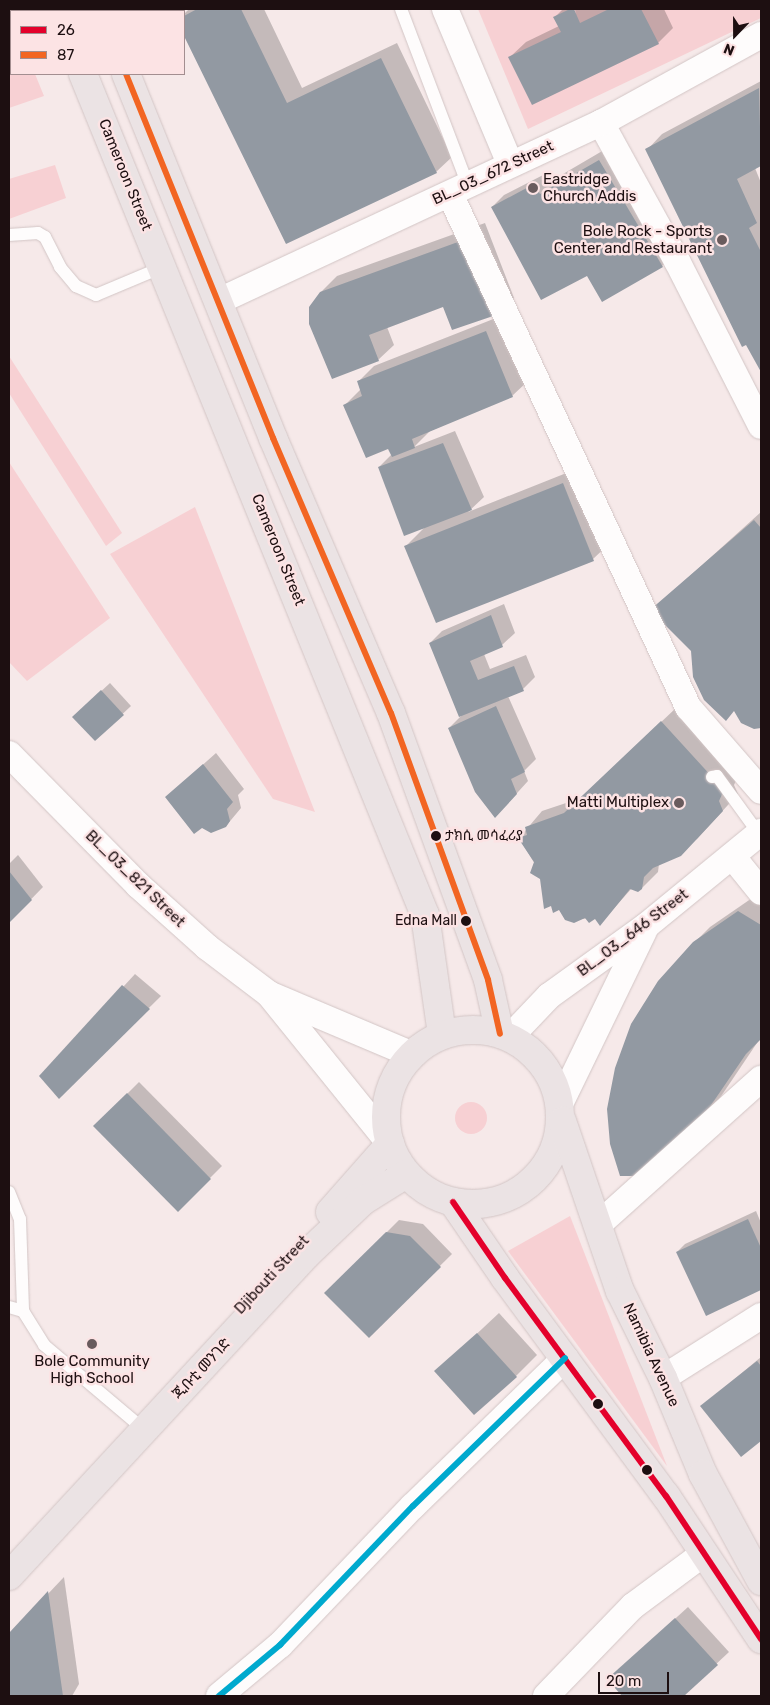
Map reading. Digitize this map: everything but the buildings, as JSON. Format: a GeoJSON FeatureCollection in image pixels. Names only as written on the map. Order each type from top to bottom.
{"type":"FeatureCollection","features":[{"type":"Feature","properties":{"kind":"main road","name":"Cameroon Street"},"geometry":{"type":"LineString","coordinates":[[83,75],[425,915],[442,1035]]}},
{"type":"Feature","properties":{"kind":"main road"},"geometry":{"type":"LineString","coordinates":[[126,75],[273,438],[391,713],[488,980],[504,1036]]}},
{"type":"Feature","properties":{"kind":"main road"},"geometry":{"type":"LineString","coordinates":[[117,158],[154,147]]}},
{"type":"Feature","properties":{"kind":"main road"},"geometry":{"type":"LineString","coordinates":[[471,1030],[504,1036],[540,1060],[553,1081],[561,1112],[549,1163],[531,1184],[508,1198],[481,1205],[453,1202],[435,1196],[406,1174],[390,1144],[386,1117],[390,1090],[402,1066],[413,1055],[442,1035],[471,1030]]}},
{"type":"Feature","properties":{"kind":"main road","name":"Namibia Avenue"},"geometry":{"type":"LineString","coordinates":[[561,1112],[620,1291],[663,1378],[703,1474],[760,1578]]}},
{"type":"Feature","properties":{"kind":"main road","name":"Djibouti Street"},"geometry":{"type":"LineString","coordinates":[[9,1556],[311,1234],[390,1144]]}},
{"type":"Feature","properties":{"kind":"main road","name":"ጂቡቲ መንገድ"},"geometry":{"type":"LineString","coordinates":[[9,1576],[306,1255],[364,1201],[406,1174]]}},
{"type":"Feature","properties":{"kind":"main road"},"geometry":{"type":"LineString","coordinates":[[453,1202],[504,1278],[666,1496],[761,1639]]}},
{"type":"Feature","properties":{"kind":"street"},"geometry":{"type":"LineString","coordinates":[[445,9],[510,164]]}},
{"type":"Feature","properties":{"kind":"street","name":"BL_03_672 Street"},"geometry":{"type":"LineString","coordinates":[[219,301],[601,123],[761,36]]}},
{"type":"Feature","properties":{"kind":"street"},"geometry":{"type":"LineString","coordinates":[[601,123],[677,261],[761,426]]}},
{"type":"Feature","properties":{"kind":"street"},"geometry":{"type":"LineString","coordinates":[[459,189],[688,707],[761,791]]}},
{"type":"Feature","properties":{"kind":"street","name":"BL_03_821 Street"},"geometry":{"type":"LineString","coordinates":[[9,754],[138,884],[207,947],[269,994]]}},
{"type":"Feature","properties":{"kind":"street","name":"BL_03_646 Street"},"geometry":{"type":"LineString","coordinates":[[504,1036],[549,996],[646,926],[760,833]]}},
{"type":"Feature","properties":{"kind":"street"},"geometry":{"type":"LineString","coordinates":[[732,856],[761,892]]}},
{"type":"Feature","properties":{"kind":"street"},"geometry":{"type":"LineString","coordinates":[[561,1112],[646,926]]}},
{"type":"Feature","properties":{"kind":"street"},"geometry":{"type":"LineString","coordinates":[[269,994],[413,1055]]}},
{"type":"Feature","properties":{"kind":"street"},"geometry":{"type":"LineString","coordinates":[[269,994],[390,1144]]}},
{"type":"Feature","properties":{"kind":"street"},"geometry":{"type":"LineString","coordinates":[[598,1225],[761,1079]]}},
{"type":"Feature","properties":{"kind":"street"},"geometry":{"type":"LineString","coordinates":[[663,1378],[761,1316]]}},
{"type":"Feature","properties":{"kind":"street"},"geometry":{"type":"LineString","coordinates":[[219,1696],[280,1645],[413,1506],[565,1358]]}},
{"type":"Feature","properties":{"kind":"street"},"geometry":{"type":"LineString","coordinates":[[546,1696],[634,1606],[703,1554]]}},
{"type":"Feature","properties":{"kind":"street"},"geometry":{"type":"LineString","coordinates":[[732,1596],[760,1578]]}},
{"type":"Feature","properties":{"kind":"lane"},"geometry":{"type":"LineString","coordinates":[[401,9],[459,189]]}},
{"type":"Feature","properties":{"kind":"lane"},"geometry":{"type":"LineString","coordinates":[[9,235],[38,233],[45,237],[60,267],[76,286],[96,295],[163,267]]}},
{"type":"Feature","properties":{"kind":"lane"},"geometry":{"type":"LineString","coordinates":[[712,777],[717,776],[760,833]]}},
{"type":"Feature","properties":{"kind":"lane"},"geometry":{"type":"LineString","coordinates":[[9,1192],[20,1219],[23,1310],[44,1345],[134,1421]]}},
{"type":"Feature","properties":{"kind":"lane"},"geometry":{"type":"LineString","coordinates":[[9,1307],[23,1310]]}},
{"type":"Feature","properties":{"kind":"shaded area"},"geometry":{"type":"Polygon","coordinates":[[[478,9],[761,9],[761,18],[528,129],[478,9]]]}},
{"type":"Feature","properties":{"kind":"shaded area"},"geometry":{"type":"Polygon","coordinates":[[[9,10],[10,75],[35,75],[44,96],[9,108],[9,10]]]}},
{"type":"Feature","properties":{"kind":"shaded area"},"geometry":{"type":"Polygon","coordinates":[[[55,165],[66,198],[9,219],[9,179],[55,165]]]}},
{"type":"Feature","properties":{"kind":"shaded area"},"geometry":{"type":"Polygon","coordinates":[[[9,356],[122,533],[106,546],[9,393],[9,356]]]}},
{"type":"Feature","properties":{"kind":"shaded area"},"geometry":{"type":"Polygon","coordinates":[[[9,462],[110,618],[27,681],[9,662],[9,462]]]}},
{"type":"Feature","properties":{"kind":"shaded area"},"geometry":{"type":"Polygon","coordinates":[[[195,507],[315,812],[273,799],[110,554],[195,507]]]}},
{"type":"Feature","properties":{"kind":"shaded area"},"geometry":{"type":"Polygon","coordinates":[[[471,1102],[483,1106],[487,1118],[483,1130],[471,1134],[459,1130],[455,1118],[459,1106],[471,1102]]]}},
{"type":"Feature","properties":{"kind":"shaded area"},"geometry":{"type":"Polygon","coordinates":[[[570,1216],[667,1466],[508,1251],[570,1216]]]}},
{"type":"Feature","properties":{"kind":"transit line","name":"87"},"geometry":{"type":"LineString","coordinates":[[126,75],[273,438],[391,713],[488,980],[500,1034]]}},
{"type":"Feature","properties":{"kind":"transit line","name":"26"},"geometry":{"type":"LineString","coordinates":[[453,1202],[505,1278],[666,1496],[761,1639]]}},
{"type":"Feature","properties":{"kind":"transit line"},"geometry":{"type":"LineString","coordinates":[[219,1696],[280,1645],[413,1506],[565,1358]]}},
{"type":"Feature","properties":{"kind":"place","name":"Eastridge Church Addis"},"geometry":{"type":"Point","coordinates":[533,188]}},
{"type":"Feature","properties":{"kind":"place","name":"Bole Rock - Sports Center and Restaurant"},"geometry":{"type":"Point","coordinates":[722,240]}},
{"type":"Feature","properties":{"kind":"place","name":"Matti Multiplex"},"geometry":{"type":"Point","coordinates":[679,803]}},
{"type":"Feature","properties":{"kind":"place","name":"ታክሲ መሳፈሪያ"},"geometry":{"type":"Point","coordinates":[436,836]}},
{"type":"Feature","properties":{"kind":"place","name":"Edna Mall"},"geometry":{"type":"Point","coordinates":[466,921]}},
{"type":"Feature","properties":{"kind":"place","name":"Bole Community High School"},"geometry":{"type":"Point","coordinates":[92,1344]}}]}
